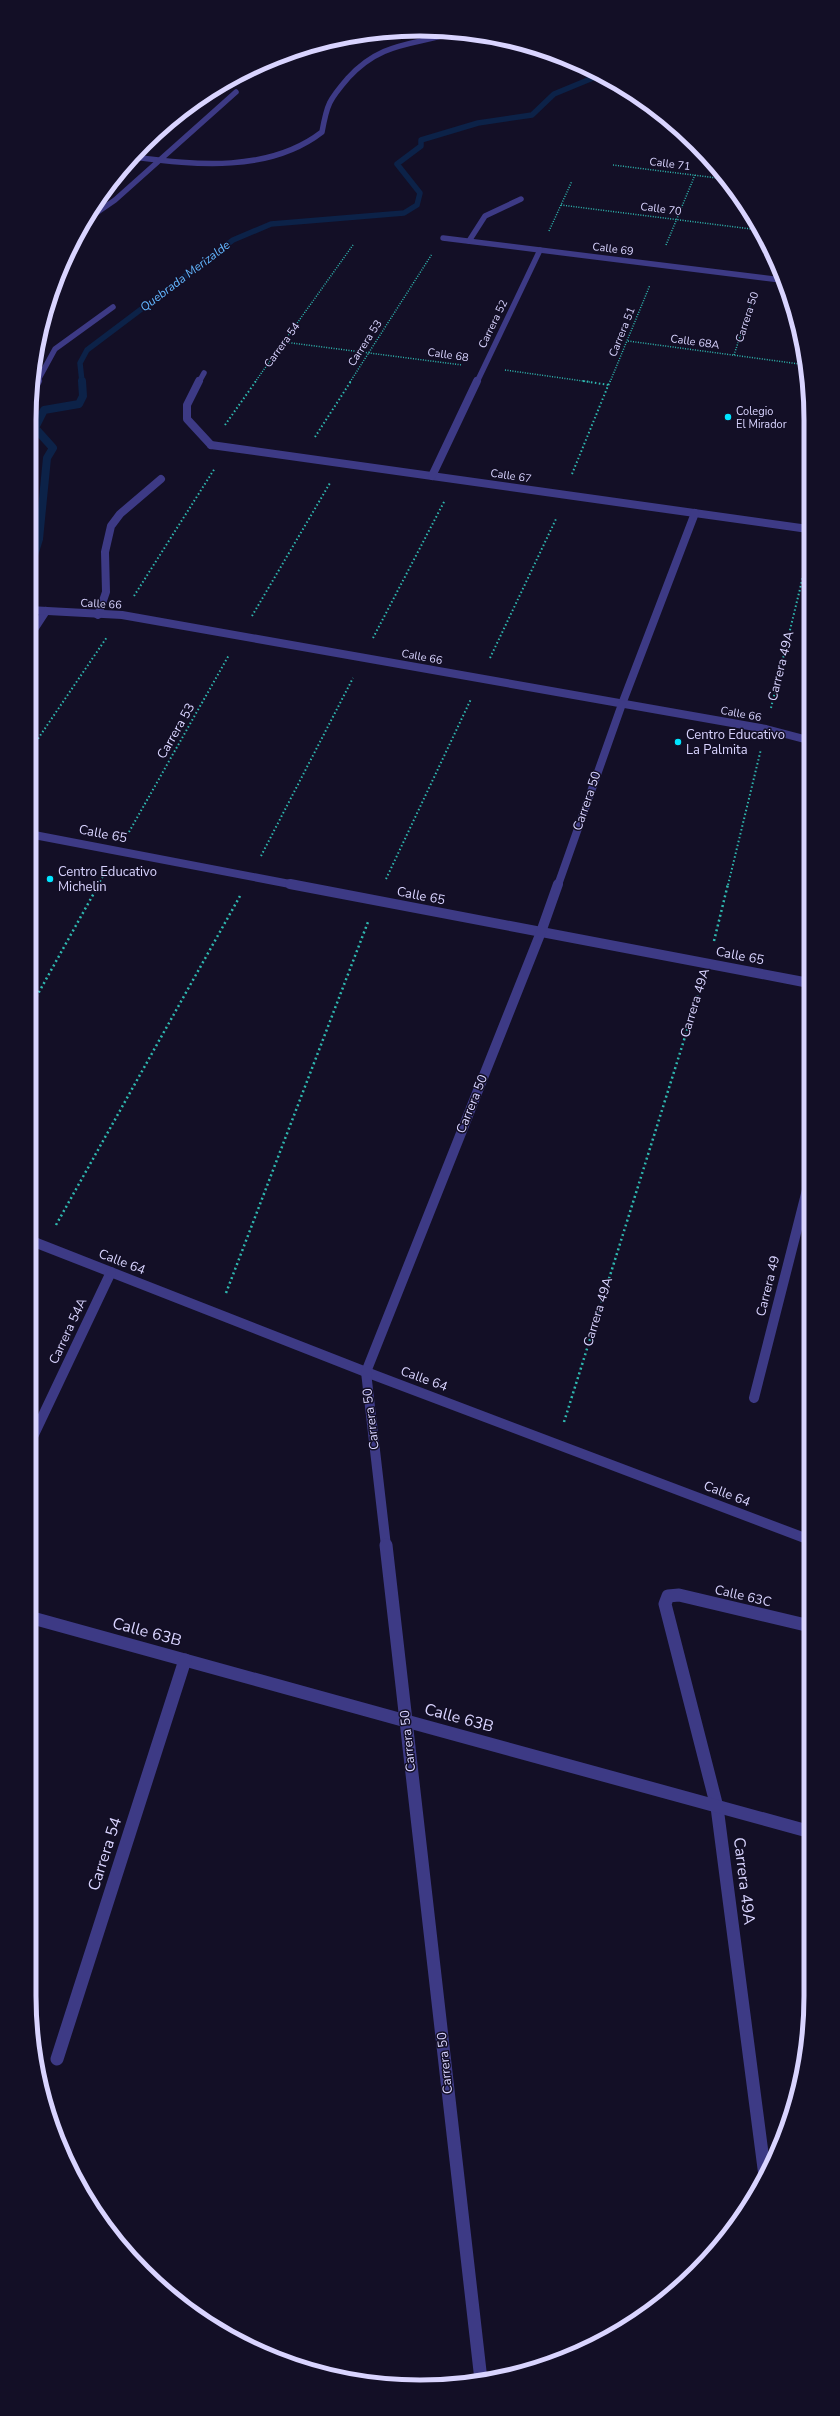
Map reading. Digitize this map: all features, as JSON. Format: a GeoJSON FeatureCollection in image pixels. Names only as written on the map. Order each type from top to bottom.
{"type":"FeatureCollection","features":[{"type":"Feature","properties":{"kind":"street"},"geometry":{"type":"LineString","coordinates":[[140,158],[159,159],[184,164],[211,163],[267,156],[300,147],[322,132],[327,104],[362,64],[387,49],[437,37]]}},
{"type":"Feature","properties":{"kind":"street"},"geometry":{"type":"LineString","coordinates":[[96,215],[104,211],[119,198],[159,159],[236,92]]}},
{"type":"Feature","properties":{"kind":"street"},"geometry":{"type":"LineString","coordinates":[[469,241],[479,222],[485,216],[521,199]]}},
{"type":"Feature","properties":{"kind":"street","name":"Calle 69"},"geometry":{"type":"LineString","coordinates":[[443,238],[778,280]]}},
{"type":"Feature","properties":{"kind":"street","name":"Carrera 52"},"geometry":{"type":"LineString","coordinates":[[432,476],[540,250]]}},
{"type":"Feature","properties":{"kind":"street"},"geometry":{"type":"LineString","coordinates":[[38,381],[56,349],[113,307]]}},
{"type":"Feature","properties":{"kind":"street"},"geometry":{"type":"LineString","coordinates":[[204,373],[185,408],[185,418],[190,427],[211,445]]}},
{"type":"Feature","properties":{"kind":"street","name":"Calle 67"},"geometry":{"type":"LineString","coordinates":[[211,445],[804,528]]}},
{"type":"Feature","properties":{"kind":"street"},"geometry":{"type":"LineString","coordinates":[[98,615],[106,592],[105,552],[111,526],[120,514],[161,479]]}},
{"type":"Feature","properties":{"kind":"street","name":"Carrera 50"},"geometry":{"type":"LineString","coordinates":[[480,2375],[366,1372],[541,932],[622,704],[696,514]]}},
{"type":"Feature","properties":{"kind":"street","name":"Calle 66"},"geometry":{"type":"LineString","coordinates":[[36,610],[98,615],[122,615],[766,729],[804,737]]}},
{"type":"Feature","properties":{"kind":"street"},"geometry":{"type":"LineString","coordinates":[[36,624],[43,611]]}},
{"type":"Feature","properties":{"kind":"street","name":"Calle 65"},"geometry":{"type":"LineString","coordinates":[[36,835],[804,982]]}},
{"type":"Feature","properties":{"kind":"street","name":"Carrera 49"},"geometry":{"type":"LineString","coordinates":[[754,1398],[804,1202]]}},
{"type":"Feature","properties":{"kind":"street","name":"Calle 64"},"geometry":{"type":"LineString","coordinates":[[36,1243],[366,1372],[804,1538]]}},
{"type":"Feature","properties":{"kind":"street","name":"Carrera 54A"},"geometry":{"type":"LineString","coordinates":[[36,1430],[111,1272]]}},
{"type":"Feature","properties":{"kind":"street","name":"Calle 63C"},"geometry":{"type":"LineString","coordinates":[[668,1596],[679,1595],[804,1625]]}},
{"type":"Feature","properties":{"kind":"street","name":"Carrera 49A"},"geometry":{"type":"LineString","coordinates":[[668,1596],[665,1604],[717,1806],[764,2166]]}},
{"type":"Feature","properties":{"kind":"street","name":"Calle 63B"},"geometry":{"type":"LineString","coordinates":[[36,1619],[804,1830]]}},
{"type":"Feature","properties":{"kind":"street","name":"Carrera 54"},"geometry":{"type":"LineString","coordinates":[[57,2059],[185,1660]]}},
{"type":"Feature","properties":{"kind":"path","name":"Calle 71"},"geometry":{"type":"LineString","coordinates":[[613,165],[718,178]]}},
{"type":"Feature","properties":{"kind":"path","name":"Carrera 51"},"geometry":{"type":"LineString","coordinates":[[564,495],[695,175]]}},
{"type":"Feature","properties":{"kind":"path"},"geometry":{"type":"LineString","coordinates":[[540,250],[572,181]]}},
{"type":"Feature","properties":{"kind":"path","name":"Calle 70"},"geometry":{"type":"LineString","coordinates":[[561,205],[676,221],[754,229]]}},
{"type":"Feature","properties":{"kind":"path","name":"Carrera 53"},"geometry":{"type":"LineString","coordinates":[[303,458],[368,352],[443,238]]}},
{"type":"Feature","properties":{"kind":"path","name":"Carrera 54"},"geometry":{"type":"LineString","coordinates":[[211,445],[354,245]]}},
{"type":"Feature","properties":{"kind":"path","name":"Carrera 50"},"geometry":{"type":"LineString","coordinates":[[734,355],[760,278]]}},
{"type":"Feature","properties":{"kind":"path","name":"Calle 68A"},"geometry":{"type":"LineString","coordinates":[[628,341],[800,365]]}},
{"type":"Feature","properties":{"kind":"path","name":"Calle 68"},"geometry":{"type":"LineString","coordinates":[[284,342],[609,385]]}},
{"type":"Feature","properties":{"kind":"path","name":"Carrera 53"},"geometry":{"type":"LineString","coordinates":[[36,997],[240,636],[342,464]]}},
{"type":"Feature","properties":{"kind":"path","name":"Carrera 49A"},"geometry":{"type":"LineString","coordinates":[[557,1443],[708,964],[804,572]]}},
{"type":"Feature","properties":{"kind":"waterway","name":"Quebrada Merizalde"},"geometry":{"type":"LineString","coordinates":[[82,382],[80,363],[87,350],[233,240],[271,224],[404,213],[417,205],[420,193],[397,164],[421,146],[421,140],[478,123],[532,115],[554,94],[593,78]]}},
{"type":"Feature","properties":{"kind":"waterway","name":"Quebrada Merizalde"},"geometry":{"type":"LineString","coordinates":[[36,426],[44,410],[79,404],[83,396],[82,381]]}},
{"type":"Feature","properties":{"kind":"waterway","name":"Quebrada Merizalde"},"geometry":{"type":"LineString","coordinates":[[36,429],[53,448],[47,458],[39,539],[36,549]]}},
{"type":"Feature","properties":{"kind":"place","name":"Colegio El Mirador"},"geometry":{"type":"Point","coordinates":[728,417]}},
{"type":"Feature","properties":{"kind":"place","name":"Centro Educativo La Palmita"},"geometry":{"type":"Point","coordinates":[678,742]}},
{"type":"Feature","properties":{"kind":"place","name":"Centro Educativo Michelin"},"geometry":{"type":"Point","coordinates":[50,879]}}]}
